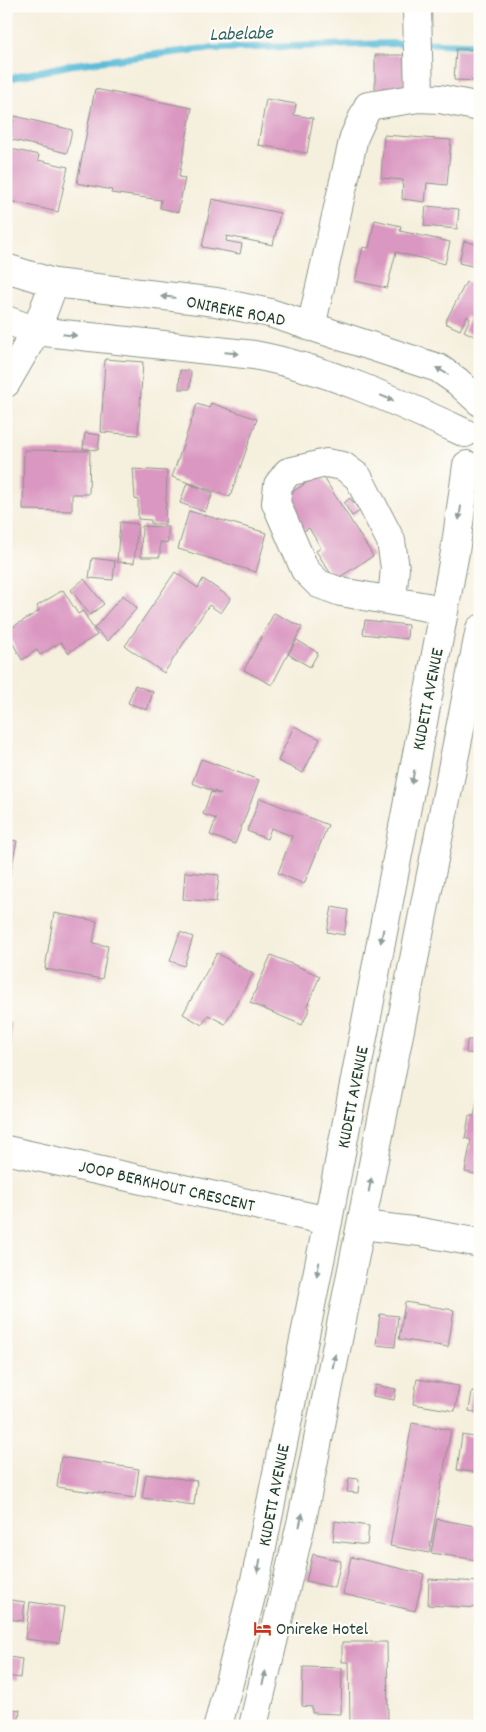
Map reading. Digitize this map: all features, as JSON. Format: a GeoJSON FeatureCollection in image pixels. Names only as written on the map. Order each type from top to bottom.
{"type":"FeatureCollection","features":[{"type":"Feature","properties":{"kind":"main road"},"geometry":{"type":"LineString","coordinates":[[417,18],[418,98]]}},
{"type":"Feature","properties":{"kind":"main road"},"geometry":{"type":"LineString","coordinates":[[311,326],[354,137],[368,106],[418,98],[440,99],[480,107]]}},
{"type":"Feature","properties":{"kind":"main road","name":"ONIREKE ROAD"},"geometry":{"type":"LineString","coordinates":[[6,268],[54,283],[216,302],[270,313],[438,368],[457,381],[480,402]]}},
{"type":"Feature","properties":{"kind":"main road"},"geometry":{"type":"LineString","coordinates":[[6,383],[36,331],[54,283]]}},
{"type":"Feature","properties":{"kind":"main road"},"geometry":{"type":"LineString","coordinates":[[6,320],[36,331],[254,355],[290,362],[472,424]]}},
{"type":"Feature","properties":{"kind":"main road","name":"KUDETI AVENUE"},"geometry":{"type":"LineString","coordinates":[[218,1726],[257,1572],[328,1221],[444,610],[474,471],[462,450],[472,424]]}},
{"type":"Feature","properties":{"kind":"main road"},"geometry":{"type":"LineString","coordinates":[[392,599],[395,568],[391,541],[358,477],[343,466],[326,463],[288,472],[278,485],[276,503],[305,570],[319,584],[341,592],[392,599],[444,610]]}},
{"type":"Feature","properties":{"kind":"main road","name":"KUDETI AVENUE"},"geometry":{"type":"LineString","coordinates":[[252,1726],[303,1515],[479,639]]}},
{"type":"Feature","properties":{"kind":"main road","name":"JOOP BERKHOUT CRESCENT"},"geometry":{"type":"LineString","coordinates":[[6,1150],[328,1221]]}},
{"type":"Feature","properties":{"kind":"main road"},"geometry":{"type":"LineString","coordinates":[[362,1225],[421,1232],[480,1243]]}},
{"type":"Feature","properties":{"kind":"building"},"geometry":{"type":"Polygon","coordinates":[[[456,49],[480,50],[480,81],[454,80],[456,49]]]}},
{"type":"Feature","properties":{"kind":"building"},"geometry":{"type":"Polygon","coordinates":[[[375,55],[405,55],[405,89],[375,89],[375,55]]]}},
{"type":"Feature","properties":{"kind":"building"},"geometry":{"type":"Polygon","coordinates":[[[95,89],[192,108],[179,177],[185,178],[178,212],[160,208],[161,200],[111,193],[112,190],[77,183],[95,89]]]}},
{"type":"Feature","properties":{"kind":"building"},"geometry":{"type":"Polygon","coordinates":[[[266,99],[296,104],[294,115],[313,118],[307,153],[258,145],[266,99]]]}},
{"type":"Feature","properties":{"kind":"building"},"geometry":{"type":"Polygon","coordinates":[[[15,116],[72,130],[67,153],[9,139],[15,116]]]}},
{"type":"Feature","properties":{"kind":"building"},"geometry":{"type":"Polygon","coordinates":[[[384,135],[451,140],[447,185],[427,183],[425,202],[402,199],[403,180],[381,178],[384,135]]]}},
{"type":"Feature","properties":{"kind":"building"},"geometry":{"type":"Polygon","coordinates":[[[6,148],[39,155],[38,160],[68,167],[58,212],[6,200],[6,148]]]}},
{"type":"Feature","properties":{"kind":"building"},"geometry":{"type":"Polygon","coordinates":[[[212,199],[280,213],[273,245],[227,236],[226,241],[242,244],[240,254],[202,247],[212,199]]]}},
{"type":"Feature","properties":{"kind":"building"},"geometry":{"type":"Polygon","coordinates":[[[426,206],[459,209],[457,229],[424,226],[426,206]]]}},
{"type":"Feature","properties":{"kind":"building"},"geometry":{"type":"Polygon","coordinates":[[[375,220],[401,226],[400,231],[450,242],[445,264],[396,252],[387,288],[355,281],[363,247],[369,248],[375,220]]]}},
{"type":"Feature","properties":{"kind":"building"},"geometry":{"type":"Polygon","coordinates":[[[464,241],[480,245],[480,268],[459,263],[464,241]]]}},
{"type":"Feature","properties":{"kind":"building"},"geometry":{"type":"Polygon","coordinates":[[[466,282],[480,289],[480,339],[464,331],[470,319],[467,316],[460,330],[445,323],[466,282]]]}},
{"type":"Feature","properties":{"kind":"building"},"geometry":{"type":"Polygon","coordinates":[[[105,359],[143,362],[138,435],[101,432],[105,359]]]}},
{"type":"Feature","properties":{"kind":"building"},"geometry":{"type":"Polygon","coordinates":[[[180,370],[191,371],[190,389],[179,389],[180,370]]]}},
{"type":"Feature","properties":{"kind":"building"},"geometry":{"type":"Polygon","coordinates":[[[211,403],[257,419],[230,497],[172,477],[197,404],[209,408],[211,403]]]}},
{"type":"Feature","properties":{"kind":"building"},"geometry":{"type":"Polygon","coordinates":[[[85,433],[100,435],[98,450],[83,449],[85,433]]]}},
{"type":"Feature","properties":{"kind":"building"},"geometry":{"type":"Polygon","coordinates":[[[24,450],[90,451],[89,494],[72,494],[72,511],[23,510],[24,450]]]}},
{"type":"Feature","properties":{"kind":"building"},"geometry":{"type":"Polygon","coordinates":[[[133,469],[167,471],[165,524],[151,524],[151,520],[138,519],[138,500],[135,499],[133,469]]]}},
{"type":"Feature","properties":{"kind":"building"},"geometry":{"type":"Polygon","coordinates":[[[321,473],[373,556],[335,580],[316,551],[321,548],[309,528],[304,531],[283,498],[321,473]]]}},
{"type":"Feature","properties":{"kind":"building"},"geometry":{"type":"Polygon","coordinates":[[[187,483],[213,493],[205,512],[180,503],[187,483]]]}},
{"type":"Feature","properties":{"kind":"building"},"geometry":{"type":"Polygon","coordinates":[[[350,498],[360,511],[352,516],[344,503],[350,498]]]}},
{"type":"Feature","properties":{"kind":"building"},"geometry":{"type":"Polygon","coordinates":[[[189,511],[267,533],[256,572],[178,549],[189,511]]]}},
{"type":"Feature","properties":{"kind":"building"},"geometry":{"type":"Polygon","coordinates":[[[120,522],[138,524],[134,563],[117,562],[120,522]]]}},
{"type":"Feature","properties":{"kind":"building"},"geometry":{"type":"Polygon","coordinates":[[[142,526],[168,527],[168,543],[160,542],[160,557],[141,557],[142,526]]]}},
{"type":"Feature","properties":{"kind":"building"},"geometry":{"type":"Polygon","coordinates":[[[92,558],[115,561],[113,580],[89,578],[92,558]]]}},
{"type":"Feature","properties":{"kind":"building"},"geometry":{"type":"Polygon","coordinates":[[[175,572],[198,588],[203,579],[231,598],[221,613],[209,605],[164,673],[125,646],[175,572]]]}},
{"type":"Feature","properties":{"kind":"building"},"geometry":{"type":"Polygon","coordinates":[[[84,579],[104,604],[90,615],[71,590],[84,579]]]}},
{"type":"Feature","properties":{"kind":"building"},"geometry":{"type":"Polygon","coordinates":[[[63,590],[78,614],[83,611],[97,635],[68,653],[61,642],[40,655],[37,650],[22,660],[6,631],[39,611],[37,606],[63,590]]]}},
{"type":"Feature","properties":{"kind":"building"},"geometry":{"type":"Polygon","coordinates":[[[123,595],[137,608],[108,641],[94,628],[123,595]]]}},
{"type":"Feature","properties":{"kind":"building"},"geometry":{"type":"Polygon","coordinates":[[[274,613],[302,627],[272,685],[244,670],[274,613]]]}},
{"type":"Feature","properties":{"kind":"building"},"geometry":{"type":"Polygon","coordinates":[[[365,620],[408,625],[407,639],[363,634],[365,620]]]}},
{"type":"Feature","properties":{"kind":"building"},"geometry":{"type":"Polygon","coordinates":[[[297,640],[318,653],[310,667],[288,654],[297,640]]]}},
{"type":"Feature","properties":{"kind":"building"},"geometry":{"type":"Polygon","coordinates":[[[135,685],[153,692],[147,710],[128,703],[135,685]]]}},
{"type":"Feature","properties":{"kind":"building"},"geometry":{"type":"Polygon","coordinates":[[[294,726],[320,739],[303,773],[278,761],[294,726]]]}},
{"type":"Feature","properties":{"kind":"building"},"geometry":{"type":"Polygon","coordinates":[[[201,759],[259,780],[235,844],[210,835],[216,819],[203,814],[211,792],[221,794],[192,783],[201,759]]]}},
{"type":"Feature","properties":{"kind":"building"},"geometry":{"type":"Polygon","coordinates":[[[260,798],[328,825],[304,884],[278,873],[292,836],[271,828],[267,839],[247,831],[260,798]]]}},
{"type":"Feature","properties":{"kind":"building"},"geometry":{"type":"Polygon","coordinates":[[[6,839],[17,841],[7,888],[6,888],[6,839]]]}},
{"type":"Feature","properties":{"kind":"building"},"geometry":{"type":"Polygon","coordinates":[[[185,872],[219,875],[216,902],[183,899],[185,872]]]}},
{"type":"Feature","properties":{"kind":"building"},"geometry":{"type":"Polygon","coordinates":[[[332,907],[348,910],[344,935],[327,932],[332,907]]]}},
{"type":"Feature","properties":{"kind":"building"},"geometry":{"type":"Polygon","coordinates":[[[54,913],[97,921],[93,943],[108,946],[102,979],[45,969],[54,913]]]}},
{"type":"Feature","properties":{"kind":"building"},"geometry":{"type":"Polygon","coordinates":[[[180,932],[193,937],[184,966],[170,961],[180,932]]]}},
{"type":"Feature","properties":{"kind":"building"},"geometry":{"type":"Polygon","coordinates":[[[217,953],[253,974],[225,1024],[208,1015],[202,1025],[183,1014],[217,953]]]}},
{"type":"Feature","properties":{"kind":"building"},"geometry":{"type":"Polygon","coordinates":[[[271,955],[320,976],[307,1006],[310,1008],[302,1025],[250,1003],[271,955]]]}},
{"type":"Feature","properties":{"kind":"building"},"geometry":{"type":"Polygon","coordinates":[[[6,1022],[11,1023],[8,1076],[6,1076],[6,1022]]]}},
{"type":"Feature","properties":{"kind":"building"},"geometry":{"type":"Polygon","coordinates":[[[467,1040],[480,1040],[480,1054],[466,1053],[467,1040]]]}},
{"type":"Feature","properties":{"kind":"building"},"geometry":{"type":"Polygon","coordinates":[[[479,1091],[480,1175],[465,1172],[471,1140],[465,1138],[469,1116],[474,1116],[479,1091]]]}},
{"type":"Feature","properties":{"kind":"building"},"geometry":{"type":"Polygon","coordinates":[[[405,1302],[454,1310],[448,1347],[399,1339],[405,1302]]]}},
{"type":"Feature","properties":{"kind":"building"},"geometry":{"type":"Polygon","coordinates":[[[380,1314],[398,1316],[395,1347],[376,1345],[380,1314]]]}},
{"type":"Feature","properties":{"kind":"building"},"geometry":{"type":"Polygon","coordinates":[[[417,1379],[459,1386],[455,1411],[413,1404],[417,1379]]]}},
{"type":"Feature","properties":{"kind":"building"},"geometry":{"type":"Polygon","coordinates":[[[375,1385],[396,1389],[394,1400],[373,1396],[375,1385]]]}},
{"type":"Feature","properties":{"kind":"building"},"geometry":{"type":"Polygon","coordinates":[[[472,1391],[480,1392],[480,1413],[469,1411],[472,1391]]]}},
{"type":"Feature","properties":{"kind":"building"},"geometry":{"type":"Polygon","coordinates":[[[412,1423],[451,1430],[429,1553],[390,1546],[412,1423]]]}},
{"type":"Feature","properties":{"kind":"building"},"geometry":{"type":"Polygon","coordinates":[[[462,1435],[480,1438],[480,1473],[457,1470],[462,1435]]]}},
{"type":"Feature","properties":{"kind":"building"},"geometry":{"type":"Polygon","coordinates":[[[61,1457],[139,1469],[135,1498],[57,1487],[61,1457]]]}},
{"type":"Feature","properties":{"kind":"building"},"geometry":{"type":"Polygon","coordinates":[[[146,1474],[197,1481],[194,1505],[142,1498],[146,1474]]]}},
{"type":"Feature","properties":{"kind":"building"},"geometry":{"type":"Polygon","coordinates":[[[349,1478],[359,1479],[358,1493],[347,1492],[349,1478]]]}},
{"type":"Feature","properties":{"kind":"building"},"geometry":{"type":"Polygon","coordinates":[[[437,1519],[480,1527],[477,1560],[431,1553],[437,1519]]]}},
{"type":"Feature","properties":{"kind":"building"},"geometry":{"type":"Polygon","coordinates":[[[335,1521],[369,1526],[367,1545],[333,1541],[335,1521]]]}},
{"type":"Feature","properties":{"kind":"building"},"geometry":{"type":"Polygon","coordinates":[[[313,1554],[341,1561],[335,1588],[306,1581],[313,1554]]]}},
{"type":"Feature","properties":{"kind":"building"},"geometry":{"type":"Polygon","coordinates":[[[351,1557],[424,1574],[415,1611],[343,1594],[351,1557]]]}},
{"type":"Feature","properties":{"kind":"building"},"geometry":{"type":"Polygon","coordinates":[[[429,1579],[480,1582],[479,1608],[428,1605],[429,1579]]]}},
{"type":"Feature","properties":{"kind":"building"},"geometry":{"type":"Polygon","coordinates":[[[11,1600],[25,1602],[23,1621],[8,1619],[11,1600]]]}},
{"type":"Feature","properties":{"kind":"building"},"geometry":{"type":"Polygon","coordinates":[[[30,1602],[64,1607],[59,1643],[25,1639],[30,1602]]]}},
{"type":"Feature","properties":{"kind":"building"},"geometry":{"type":"Polygon","coordinates":[[[342,1642],[387,1642],[388,1724],[350,1724],[349,1662],[342,1662],[342,1642]]]}},
{"type":"Feature","properties":{"kind":"building"},"geometry":{"type":"Polygon","coordinates":[[[9,1657],[22,1659],[20,1678],[7,1676],[9,1657]]]}},
{"type":"Feature","properties":{"kind":"building"},"geometry":{"type":"Polygon","coordinates":[[[303,1667],[342,1668],[341,1714],[312,1713],[312,1707],[302,1706],[303,1667]]]}},
{"type":"Feature","properties":{"kind":"building"},"geometry":{"type":"Polygon","coordinates":[[[6,1708],[20,1710],[18,1726],[6,1726],[6,1708]]]}},
{"type":"Feature","properties":{"kind":"waterway","name":"Labelabe"},"geometry":{"type":"LineString","coordinates":[[6,79],[70,65],[201,49],[413,43]]}},
{"type":"Feature","properties":{"kind":"waterway","name":"Labelabe"},"geometry":{"type":"LineString","coordinates":[[424,43],[480,45]]}},
{"type":"Feature","properties":{"kind":"place","name":"Onireke Hotel"},"geometry":{"type":"Point","coordinates":[262,1628]}}]}
